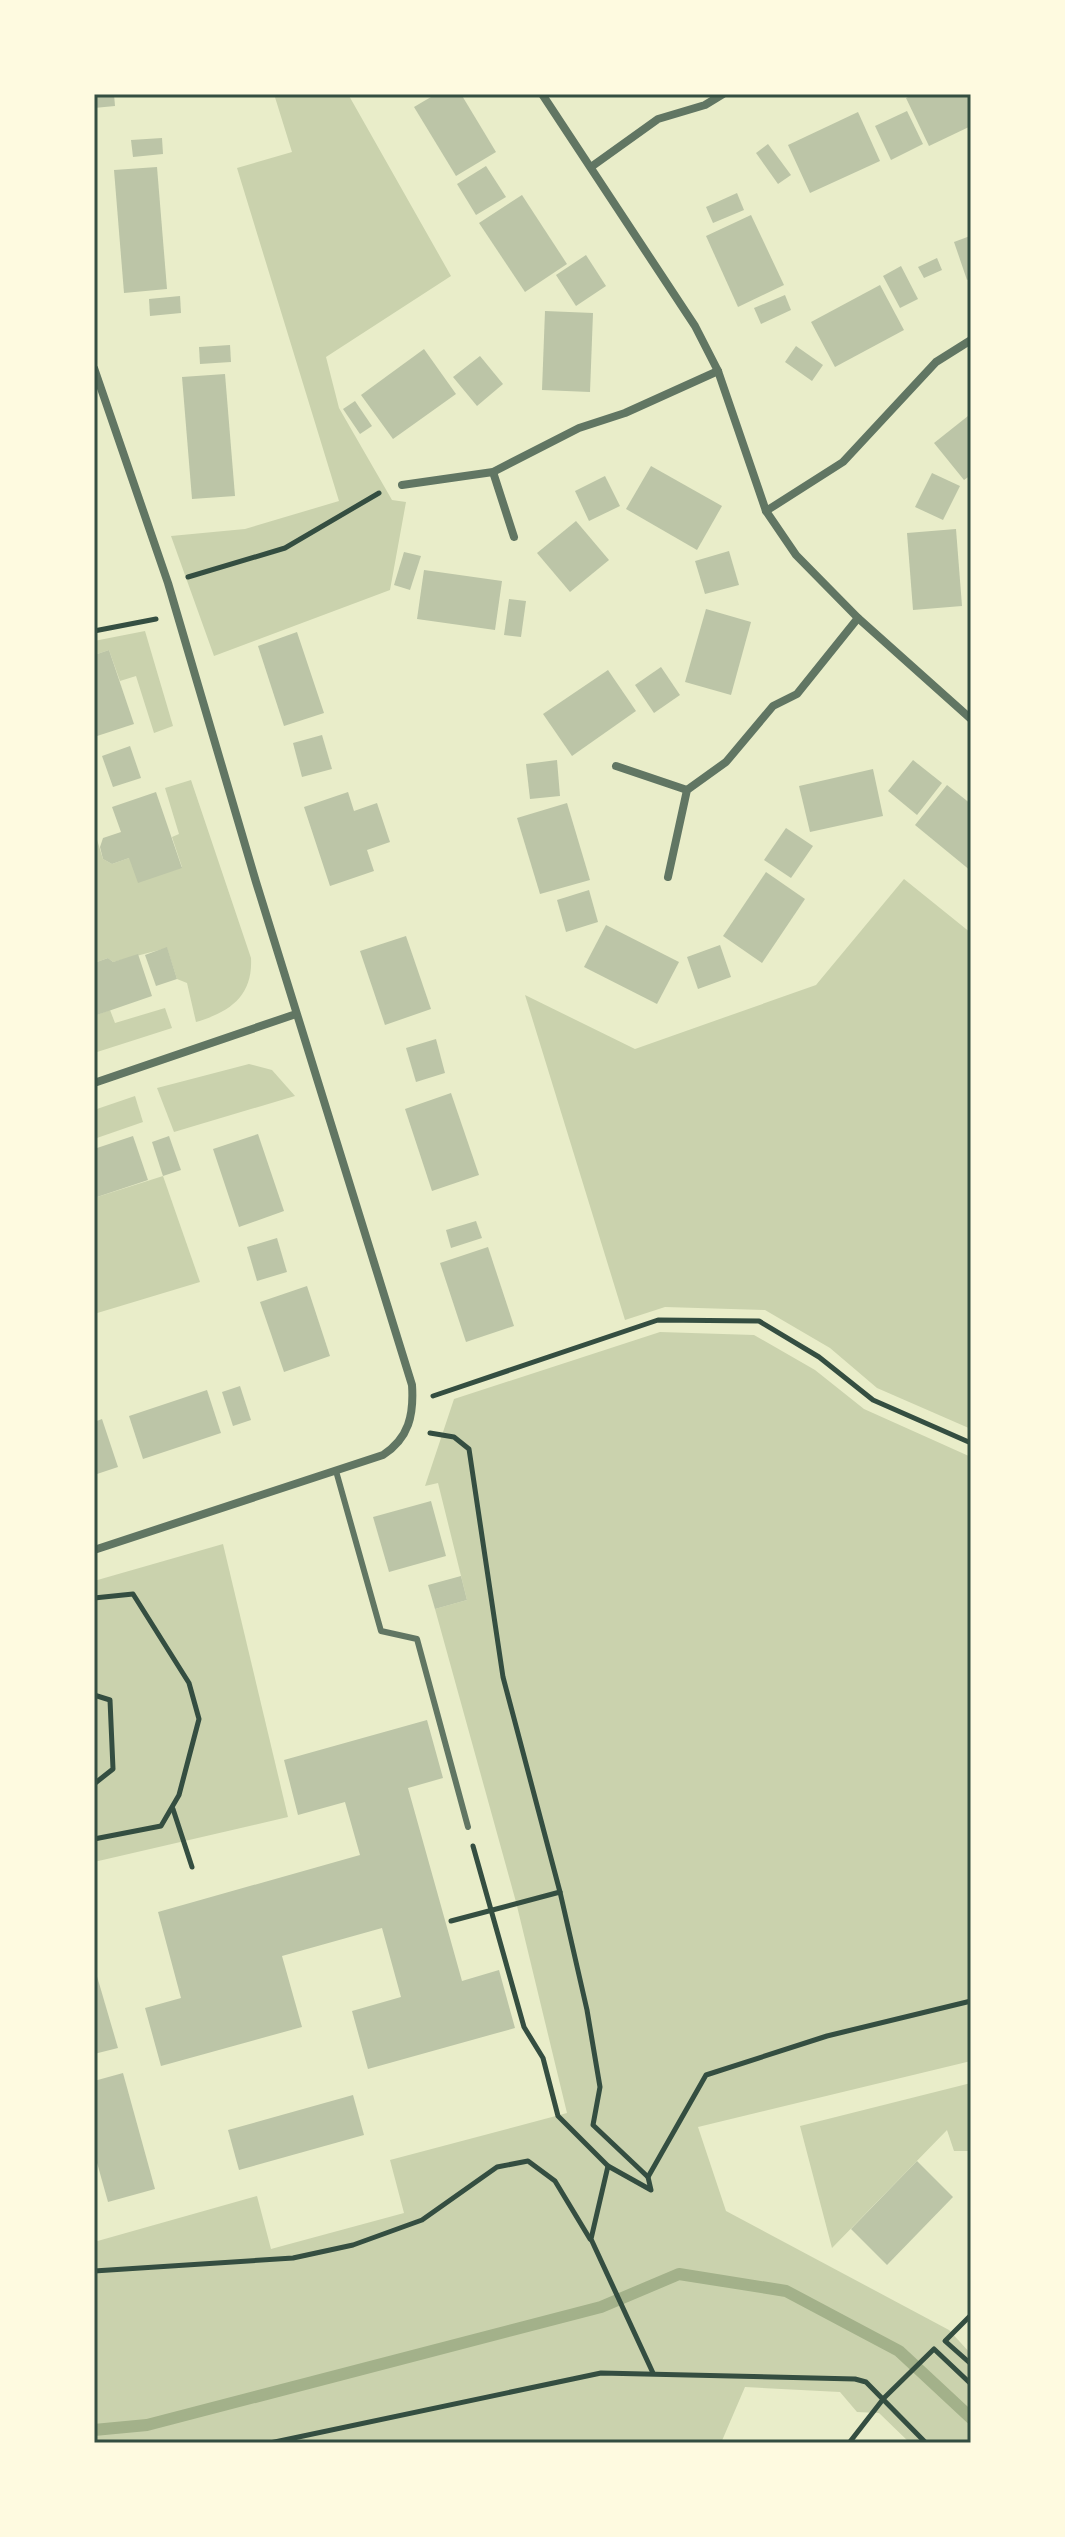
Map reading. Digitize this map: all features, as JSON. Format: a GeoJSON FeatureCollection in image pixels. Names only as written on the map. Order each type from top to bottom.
{"type":"FeatureCollection","features":[{"type":"Feature","properties":{"kind":"street"},"geometry":{"type":"LineString","coordinates":[[542,94],[666,278],[718,371],[766,511],[796,555],[858,618],[971,719]]}},
{"type":"Feature","properties":{"kind":"street"},"geometry":{"type":"LineString","coordinates":[[591,167],[658,119],[705,105],[723,94]]}},
{"type":"Feature","properties":{"kind":"street"},"geometry":{"type":"LineString","coordinates":[[766,511],[843,462],[936,362],[971,340]]}},
{"type":"Feature","properties":{"kind":"street"},"geometry":{"type":"LineString","coordinates":[[94,368],[178,615],[296,1014],[412,1385],[413,1401],[407,1430],[399,1444],[383,1455],[94,1550]]}},
{"type":"Feature","properties":{"kind":"street"},"geometry":{"type":"LineString","coordinates":[[402,485],[493,472],[579,428],[625,413],[718,371]]}},
{"type":"Feature","properties":{"kind":"street"},"geometry":{"type":"LineString","coordinates":[[493,472],[514,537]]}},
{"type":"Feature","properties":{"kind":"street"},"geometry":{"type":"LineString","coordinates":[[668,877],[687,790],[726,762],[773,706],[797,694],[858,618]]}},
{"type":"Feature","properties":{"kind":"street"},"geometry":{"type":"LineString","coordinates":[[616,766],[687,790]]}},
{"type":"Feature","properties":{"kind":"street"},"geometry":{"type":"LineString","coordinates":[[94,1083],[296,1014]]}},
{"type":"Feature","properties":{"kind":"lane"},"geometry":{"type":"LineString","coordinates":[[336,1471],[381,1631],[417,1639],[468,1827]]}},
{"type":"Feature","properties":{"kind":"path"},"geometry":{"type":"LineString","coordinates":[[168,583],[285,548],[384,490],[402,485]]}},
{"type":"Feature","properties":{"kind":"path"},"geometry":{"type":"LineString","coordinates":[[94,631],[178,615]]}},
{"type":"Feature","properties":{"kind":"path"},"geometry":{"type":"LineString","coordinates":[[413,1401],[470,1386],[658,1320],[759,1321],[819,1357],[873,1400],[971,1443]]}},
{"type":"Feature","properties":{"kind":"path"},"geometry":{"type":"LineString","coordinates":[[407,1430],[454,1437],[469,1449],[503,1677],[560,1892],[587,2010],[600,2087],[593,2125],[648,2177],[651,2190],[608,2166],[558,2116],[543,2058],[524,2027],[468,1827]]}},
{"type":"Feature","properties":{"kind":"path"},"geometry":{"type":"LineString","coordinates":[[94,1598],[133,1594],[189,1683],[199,1719],[173,1808],[161,1826],[94,1839]]}},
{"type":"Feature","properties":{"kind":"path"},"geometry":{"type":"LineString","coordinates":[[94,1695],[110,1700],[113,1769],[94,1784]]}},
{"type":"Feature","properties":{"kind":"path"},"geometry":{"type":"LineString","coordinates":[[173,1808],[192,1867]]}},
{"type":"Feature","properties":{"kind":"path"},"geometry":{"type":"LineString","coordinates":[[451,1921],[560,1892]]}},
{"type":"Feature","properties":{"kind":"path"},"geometry":{"type":"LineString","coordinates":[[648,2177],[706,2075],[827,2036],[971,2001]]}},
{"type":"Feature","properties":{"kind":"path"},"geometry":{"type":"LineString","coordinates":[[94,2271],[293,2258],[353,2245],[422,2220],[497,2167],[528,2161],[555,2181],[591,2239],[653,2373]]}},
{"type":"Feature","properties":{"kind":"path"},"geometry":{"type":"LineString","coordinates":[[591,2239],[608,2166]]}},
{"type":"Feature","properties":{"kind":"path"},"geometry":{"type":"LineString","coordinates":[[971,2315],[945,2341],[971,2364]]}},
{"type":"Feature","properties":{"kind":"path"},"geometry":{"type":"LineString","coordinates":[[849,2443],[884,2398],[934,2349],[971,2384]]}},
{"type":"Feature","properties":{"kind":"path"},"geometry":{"type":"LineString","coordinates":[[270,2443],[601,2373],[855,2379],[866,2382],[884,2398],[926,2443]]}},
{"type":"Feature","properties":{"kind":"green space"},"geometry":{"type":"Polygon","coordinates":[[[274,94],[348,94],[451,276],[326,357],[339,408],[392,500],[406,502],[390,590],[214,656],[171,536],[245,529],[339,501],[237,168],[292,152],[274,94]]]}},
{"type":"Feature","properties":{"kind":"green space"},"geometry":{"type":"Polygon","coordinates":[[[145,631],[173,726],[154,733],[136,676],[120,681],[109,650],[94,655],[94,641],[145,631]]]}},
{"type":"Feature","properties":{"kind":"green space"},"geometry":{"type":"Polygon","coordinates":[[[191,780],[251,958],[248,983],[237,1000],[219,1013],[196,1022],[187,983],[177,979],[167,948],[113,962],[108,958],[94,963],[94,830],[103,859],[112,864],[129,858],[182,867],[172,837],[179,834],[165,788],[191,780]]]}},
{"type":"Feature","properties":{"kind":"green space"},"geometry":{"type":"Polygon","coordinates":[[[904,879],[971,933],[971,1429],[877,1388],[830,1348],[765,1310],[665,1307],[625,1320],[525,995],[635,1049],[816,985],[904,879]]]}},
{"type":"Feature","properties":{"kind":"green space"},"geometry":{"type":"Polygon","coordinates":[[[165,1008],[172,1028],[94,1053],[94,1016],[110,1010],[115,1023],[165,1008]]]}},
{"type":"Feature","properties":{"kind":"green space"},"geometry":{"type":"Polygon","coordinates":[[[249,1064],[272,1070],[295,1096],[174,1132],[157,1088],[249,1064]]]}},
{"type":"Feature","properties":{"kind":"green space"},"geometry":{"type":"Polygon","coordinates":[[[135,1096],[143,1122],[94,1139],[94,1110],[135,1096]]]}},
{"type":"Feature","properties":{"kind":"green space"},"geometry":{"type":"Polygon","coordinates":[[[163,1176],[200,1282],[94,1314],[94,1198],[163,1176]]]}},
{"type":"Feature","properties":{"kind":"green space"},"geometry":{"type":"Polygon","coordinates":[[[660,1332],[754,1335],[815,1370],[864,1409],[971,1457],[971,2061],[698,2127],[726,2211],[949,2330],[971,2354],[971,2443],[910,2443],[879,2413],[857,2412],[840,2392],[745,2387],[721,2443],[94,2443],[94,2242],[257,2196],[271,2249],[404,2213],[390,2160],[567,2113],[516,1902],[435,1609],[467,1600],[438,1483],[425,1486],[454,1399],[660,1332]]]}},
{"type":"Feature","properties":{"kind":"green space"},"geometry":{"type":"Polygon","coordinates":[[[223,1544],[288,1817],[94,1862],[94,1581],[223,1544]]]}},
{"type":"Feature","properties":{"kind":"green space"},"geometry":{"type":"Polygon","coordinates":[[[971,2083],[971,2151],[954,2151],[947,2130],[832,2248],[800,2126],[971,2083]]]}},
{"type":"Feature","properties":{"kind":"building"},"geometry":{"type":"Polygon","coordinates":[[[94,94],[114,94],[115,106],[94,108],[94,94]]]}},
{"type":"Feature","properties":{"kind":"building"},"geometry":{"type":"Polygon","coordinates":[[[436,94],[461,94],[496,152],[456,176],[414,107],[436,94]]]}},
{"type":"Feature","properties":{"kind":"building"},"geometry":{"type":"Polygon","coordinates":[[[914,94],[971,94],[971,126],[929,146],[906,98],[914,94]]]}},
{"type":"Feature","properties":{"kind":"building"},"geometry":{"type":"Polygon","coordinates":[[[907,111],[923,144],[891,160],[875,126],[907,111]]]}},
{"type":"Feature","properties":{"kind":"building"},"geometry":{"type":"Polygon","coordinates":[[[858,112],[880,161],[810,193],[788,145],[858,112]]]}},
{"type":"Feature","properties":{"kind":"building"},"geometry":{"type":"Polygon","coordinates":[[[162,138],[163,154],[133,157],[131,140],[162,138]]]}},
{"type":"Feature","properties":{"kind":"building"},"geometry":{"type":"Polygon","coordinates":[[[768,144],[791,175],[778,184],[756,153],[768,144]]]}},
{"type":"Feature","properties":{"kind":"building"},"geometry":{"type":"Polygon","coordinates":[[[486,166],[506,197],[476,215],[457,184],[486,166]]]}},
{"type":"Feature","properties":{"kind":"building"},"geometry":{"type":"Polygon","coordinates":[[[157,167],[167,289],[124,293],[114,170],[157,167]]]}},
{"type":"Feature","properties":{"kind":"building"},"geometry":{"type":"Polygon","coordinates":[[[737,193],[744,210],[713,223],[706,207],[737,193]]]}},
{"type":"Feature","properties":{"kind":"building"},"geometry":{"type":"Polygon","coordinates":[[[522,195],[567,264],[525,292],[479,223],[522,195]]]}},
{"type":"Feature","properties":{"kind":"building"},"geometry":{"type":"Polygon","coordinates":[[[751,215],[784,285],[738,307],[706,236],[751,215]]]}},
{"type":"Feature","properties":{"kind":"building"},"geometry":{"type":"Polygon","coordinates":[[[970,236],[971,278],[967,280],[954,242],[970,236]]]}},
{"type":"Feature","properties":{"kind":"building"},"geometry":{"type":"Polygon","coordinates":[[[586,255],[606,286],[576,306],[556,275],[586,255]]]}},
{"type":"Feature","properties":{"kind":"building"},"geometry":{"type":"Polygon","coordinates":[[[937,258],[942,270],[924,278],[918,267],[937,258]]]}},
{"type":"Feature","properties":{"kind":"building"},"geometry":{"type":"Polygon","coordinates":[[[901,266],[918,299],[900,308],[883,276],[901,266]]]}},
{"type":"Feature","properties":{"kind":"building"},"geometry":{"type":"Polygon","coordinates":[[[880,285],[904,330],[835,367],[811,322],[880,285]]]}},
{"type":"Feature","properties":{"kind":"building"},"geometry":{"type":"Polygon","coordinates":[[[785,295],[791,310],[761,324],[754,308],[785,295]]]}},
{"type":"Feature","properties":{"kind":"building"},"geometry":{"type":"Polygon","coordinates":[[[180,296],[181,313],[150,316],[149,299],[180,296]]]}},
{"type":"Feature","properties":{"kind":"building"},"geometry":{"type":"Polygon","coordinates":[[[545,311],[593,313],[590,392],[542,390],[545,311]]]}},
{"type":"Feature","properties":{"kind":"building"},"geometry":{"type":"Polygon","coordinates":[[[230,345],[231,362],[200,364],[199,347],[230,345]]]}},
{"type":"Feature","properties":{"kind":"building"},"geometry":{"type":"Polygon","coordinates":[[[796,346],[823,365],[812,381],[785,362],[796,346]]]}},
{"type":"Feature","properties":{"kind":"building"},"geometry":{"type":"Polygon","coordinates":[[[424,349],[456,394],[393,439],[361,395],[424,349]]]}},
{"type":"Feature","properties":{"kind":"building"},"geometry":{"type":"Polygon","coordinates":[[[480,356],[503,384],[477,406],[453,377],[480,356]]]}},
{"type":"Feature","properties":{"kind":"building"},"geometry":{"type":"Polygon","coordinates":[[[225,374],[235,496],[192,499],[182,377],[225,374]]]}},
{"type":"Feature","properties":{"kind":"building"},"geometry":{"type":"Polygon","coordinates":[[[355,401],[372,426],[360,434],[343,409],[355,401]]]}},
{"type":"Feature","properties":{"kind":"building"},"geometry":{"type":"Polygon","coordinates":[[[968,416],[971,419],[971,475],[964,480],[934,443],[968,416]]]}},
{"type":"Feature","properties":{"kind":"building"},"geometry":{"type":"Polygon","coordinates":[[[651,466],[722,506],[697,550],[626,509],[651,466]]]}},
{"type":"Feature","properties":{"kind":"building"},"geometry":{"type":"Polygon","coordinates":[[[932,473],[960,486],[943,520],[915,507],[932,473]]]}},
{"type":"Feature","properties":{"kind":"building"},"geometry":{"type":"Polygon","coordinates":[[[605,476],[620,506],[589,521],[575,491],[605,476]]]}},
{"type":"Feature","properties":{"kind":"building"},"geometry":{"type":"Polygon","coordinates":[[[576,521],[609,560],[570,592],[537,553],[576,521]]]}},
{"type":"Feature","properties":{"kind":"building"},"geometry":{"type":"Polygon","coordinates":[[[956,529],[962,606],[913,610],[907,533],[956,529]]]}},
{"type":"Feature","properties":{"kind":"building"},"geometry":{"type":"Polygon","coordinates":[[[729,551],[739,585],[705,594],[695,561],[729,551]]]}},
{"type":"Feature","properties":{"kind":"building"},"geometry":{"type":"Polygon","coordinates":[[[404,552],[421,556],[410,590],[394,585],[404,552]]]}},
{"type":"Feature","properties":{"kind":"building"},"geometry":{"type":"Polygon","coordinates":[[[424,570],[502,581],[495,630],[417,619],[424,570]]]}},
{"type":"Feature","properties":{"kind":"building"},"geometry":{"type":"Polygon","coordinates":[[[509,599],[526,601],[521,637],[504,635],[509,599]]]}},
{"type":"Feature","properties":{"kind":"building"},"geometry":{"type":"Polygon","coordinates":[[[706,609],[751,622],[731,695],[685,682],[706,609]]]}},
{"type":"Feature","properties":{"kind":"building"},"geometry":{"type":"Polygon","coordinates":[[[297,632],[324,713],[284,726],[258,646],[297,632]]]}},
{"type":"Feature","properties":{"kind":"building"},"geometry":{"type":"Polygon","coordinates":[[[109,650],[134,724],[94,737],[94,655],[109,650]]]}},
{"type":"Feature","properties":{"kind":"building"},"geometry":{"type":"Polygon","coordinates":[[[661,667],[680,695],[654,713],[635,685],[661,667]]]}},
{"type":"Feature","properties":{"kind":"building"},"geometry":{"type":"Polygon","coordinates":[[[608,670],[636,711],[572,756],[543,714],[608,670]]]}},
{"type":"Feature","properties":{"kind":"building"},"geometry":{"type":"Polygon","coordinates":[[[322,735],[332,769],[302,777],[293,743],[322,735]]]}},
{"type":"Feature","properties":{"kind":"building"},"geometry":{"type":"Polygon","coordinates":[[[130,746],[141,778],[113,787],[102,756],[130,746]]]}},
{"type":"Feature","properties":{"kind":"building"},"geometry":{"type":"Polygon","coordinates":[[[557,760],[560,796],[530,799],[526,764],[557,760]]]}},
{"type":"Feature","properties":{"kind":"building"},"geometry":{"type":"Polygon","coordinates":[[[913,760],[942,783],[917,815],[888,791],[913,760]]]}},
{"type":"Feature","properties":{"kind":"building"},"geometry":{"type":"Polygon","coordinates":[[[873,769],[883,816],[810,832],[799,786],[873,769]]]}},
{"type":"Feature","properties":{"kind":"building"},"geometry":{"type":"Polygon","coordinates":[[[947,785],[971,804],[971,871],[915,825],[947,785]]]}},
{"type":"Feature","properties":{"kind":"building"},"geometry":{"type":"Polygon","coordinates":[[[156,792],[182,868],[138,883],[129,858],[112,864],[103,859],[100,847],[103,838],[121,832],[112,807],[156,792]]]}},
{"type":"Feature","properties":{"kind":"building"},"geometry":{"type":"Polygon","coordinates":[[[348,792],[354,811],[377,803],[390,842],[367,850],[374,871],[330,886],[304,807],[348,792]]]}},
{"type":"Feature","properties":{"kind":"building"},"geometry":{"type":"Polygon","coordinates":[[[567,803],[590,880],[540,894],[517,818],[567,803]]]}},
{"type":"Feature","properties":{"kind":"building"},"geometry":{"type":"Polygon","coordinates":[[[786,828],[813,846],[791,878],[764,860],[786,828]]]}},
{"type":"Feature","properties":{"kind":"building"},"geometry":{"type":"Polygon","coordinates":[[[766,872],[805,899],[762,963],[723,936],[766,872]]]}},
{"type":"Feature","properties":{"kind":"building"},"geometry":{"type":"Polygon","coordinates":[[[589,890],[598,922],[566,932],[557,900],[589,890]]]}},
{"type":"Feature","properties":{"kind":"building"},"geometry":{"type":"Polygon","coordinates":[[[606,925],[679,962],[657,1004],[584,967],[606,925]]]}},
{"type":"Feature","properties":{"kind":"building"},"geometry":{"type":"Polygon","coordinates":[[[406,936],[431,1009],[385,1025],[360,951],[406,936]]]}},
{"type":"Feature","properties":{"kind":"building"},"geometry":{"type":"Polygon","coordinates":[[[720,945],[731,977],[698,989],[687,957],[720,945]]]}},
{"type":"Feature","properties":{"kind":"building"},"geometry":{"type":"Polygon","coordinates":[[[167,947],[177,979],[156,986],[145,955],[167,947]]]}},
{"type":"Feature","properties":{"kind":"building"},"geometry":{"type":"Polygon","coordinates":[[[138,954],[152,996],[94,1016],[94,963],[108,958],[113,962],[138,954]]]}},
{"type":"Feature","properties":{"kind":"building"},"geometry":{"type":"Polygon","coordinates":[[[436,1039],[445,1073],[416,1082],[406,1048],[436,1039]]]}},
{"type":"Feature","properties":{"kind":"building"},"geometry":{"type":"Polygon","coordinates":[[[451,1093],[479,1175],[432,1191],[405,1109],[451,1093]]]}},
{"type":"Feature","properties":{"kind":"building"},"geometry":{"type":"Polygon","coordinates":[[[258,1134],[284,1211],[239,1227],[213,1149],[258,1134]]]}},
{"type":"Feature","properties":{"kind":"building"},"geometry":{"type":"Polygon","coordinates":[[[133,1136],[148,1180],[94,1198],[94,1149],[133,1136]]]}},
{"type":"Feature","properties":{"kind":"building"},"geometry":{"type":"Polygon","coordinates":[[[169,1136],[181,1170],[163,1176],[152,1142],[169,1136]]]}},
{"type":"Feature","properties":{"kind":"building"},"geometry":{"type":"Polygon","coordinates":[[[476,1221],[482,1238],[451,1248],[446,1230],[476,1221]]]}},
{"type":"Feature","properties":{"kind":"building"},"geometry":{"type":"Polygon","coordinates":[[[277,1238],[287,1272],[257,1281],[247,1247],[277,1238]]]}},
{"type":"Feature","properties":{"kind":"building"},"geometry":{"type":"Polygon","coordinates":[[[488,1247],[514,1326],[466,1342],[440,1263],[488,1247]]]}},
{"type":"Feature","properties":{"kind":"building"},"geometry":{"type":"Polygon","coordinates":[[[307,1286],[330,1356],[284,1372],[260,1302],[307,1286]]]}},
{"type":"Feature","properties":{"kind":"building"},"geometry":{"type":"Polygon","coordinates":[[[240,1386],[251,1420],[233,1426],[222,1392],[240,1386]]]}},
{"type":"Feature","properties":{"kind":"building"},"geometry":{"type":"Polygon","coordinates":[[[207,1390],[221,1433],[143,1459],[129,1416],[207,1390]]]}},
{"type":"Feature","properties":{"kind":"building"},"geometry":{"type":"Polygon","coordinates":[[[102,1419],[118,1467],[94,1475],[94,1422],[102,1419]]]}},
{"type":"Feature","properties":{"kind":"building"},"geometry":{"type":"Polygon","coordinates":[[[431,1501],[446,1556],[389,1572],[373,1517],[431,1501]]]}},
{"type":"Feature","properties":{"kind":"building"},"geometry":{"type":"Polygon","coordinates":[[[461,1576],[467,1600],[435,1609],[428,1585],[461,1576]]]}},
{"type":"Feature","properties":{"kind":"building"},"geometry":{"type":"Polygon","coordinates":[[[427,1720],[443,1778],[408,1788],[462,1981],[499,1970],[515,2028],[368,2069],[352,2011],[401,1997],[382,1928],[282,1956],[302,2027],[161,2066],[145,2008],[181,1998],[158,1912],[360,1855],[345,1802],[298,1815],[284,1760],[427,1720]]]}},
{"type":"Feature","properties":{"kind":"building"},"geometry":{"type":"Polygon","coordinates":[[[94,1966],[118,2048],[94,2054],[94,1966]]]}},
{"type":"Feature","properties":{"kind":"building"},"geometry":{"type":"Polygon","coordinates":[[[123,2073],[155,2189],[108,2202],[94,2152],[94,2081],[123,2073]]]}},
{"type":"Feature","properties":{"kind":"building"},"geometry":{"type":"Polygon","coordinates":[[[353,2095],[364,2135],[239,2170],[228,2130],[353,2095]]]}},
{"type":"Feature","properties":{"kind":"building"},"geometry":{"type":"Polygon","coordinates":[[[917,2161],[953,2197],[887,2265],[851,2229],[917,2161]]]}},
{"type":"Feature","properties":{"kind":"waterway"},"geometry":{"type":"LineString","coordinates":[[94,2430],[147,2425],[601,2307],[679,2274],[786,2291],[899,2351],[971,2418]]}}]}
